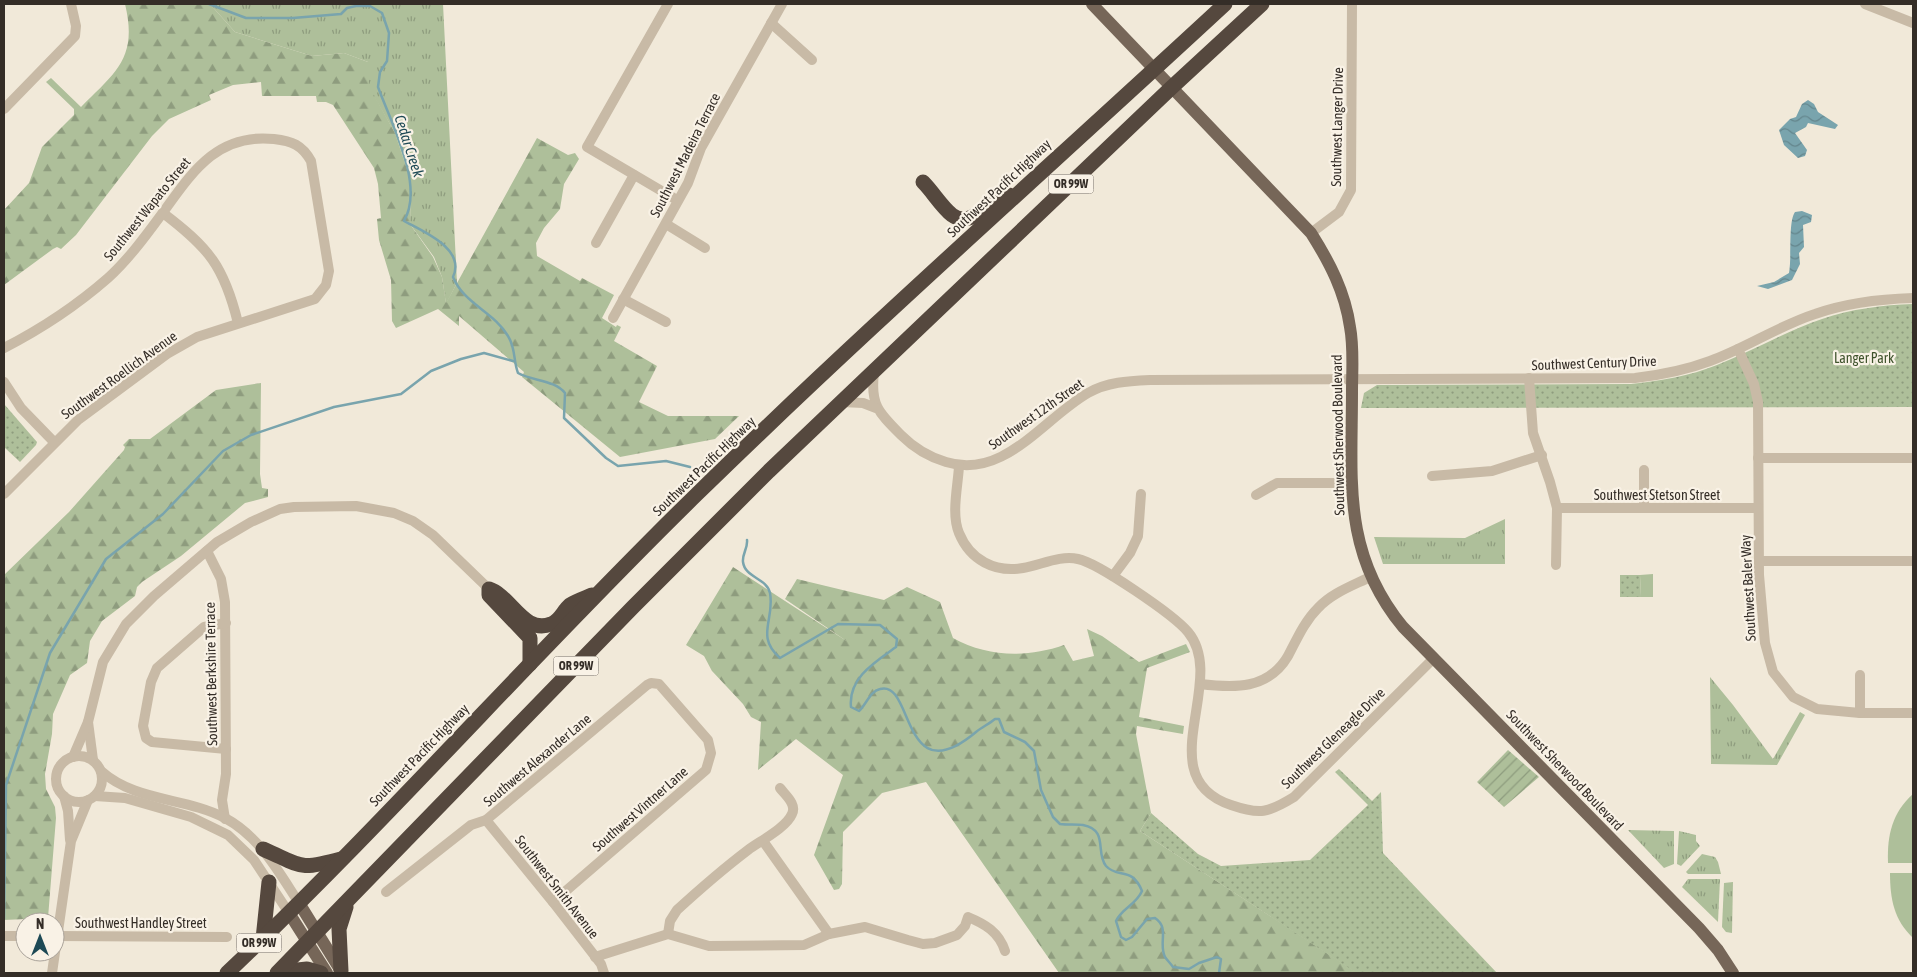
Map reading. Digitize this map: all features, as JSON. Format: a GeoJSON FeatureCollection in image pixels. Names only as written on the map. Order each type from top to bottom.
{"type":"FeatureCollection","features":[{"type":"Feature","properties":{"kind":"highway","name":"Southwest Pacific Highway"},"geometry":{"type":"LineString","coordinates":[[227,973],[294,908],[603,589],[730,462],[1013,196],[1225,4]]}},
{"type":"Feature","properties":{"kind":"highway","name":"OR 99W"},"geometry":{"type":"LineString","coordinates":[[278,972],[673,567],[842,402],[1171,88],[1262,4]]}},
{"type":"Feature","properties":{"kind":"highway"},"geometry":{"type":"LineString","coordinates":[[923,182],[952,215],[964,220],[973,217],[999,196],[1013,196]]}},
{"type":"Feature","properties":{"kind":"highway"},"geometry":{"type":"LineString","coordinates":[[530,664],[532,652],[530,638],[489,595],[489,589],[496,591],[526,620],[540,626],[553,624],[570,606],[603,589]]}},
{"type":"Feature","properties":{"kind":"highway"},"geometry":{"type":"LineString","coordinates":[[262,849],[290,863],[306,867],[342,858]]}},
{"type":"Feature","properties":{"kind":"highway"},"geometry":{"type":"LineString","coordinates":[[263,939],[269,882]]}},
{"type":"Feature","properties":{"kind":"highway"},"geometry":{"type":"LineString","coordinates":[[336,973],[339,929],[347,903]]}},
{"type":"Feature","properties":{"kind":"highway"},"geometry":{"type":"LineString","coordinates":[[278,972],[307,968],[321,973]]}},
{"type":"Feature","properties":{"kind":"main road","name":"Southwest Sherwood Boulevard"},"geometry":{"type":"LineString","coordinates":[[1092,4],[1153,70],[1311,233],[1334,272],[1346,304],[1352,335],[1352,483],[1355,527],[1370,577],[1395,617],[1699,928],[1718,950],[1733,973]]}},
{"type":"Feature","properties":{"kind":"main road"},"geometry":{"type":"LineString","coordinates":[[294,908],[336,973]]}},
{"type":"Feature","properties":{"kind":"street"},"geometry":{"type":"LineString","coordinates":[[4,108],[75,36],[76,26],[71,4]]}},
{"type":"Feature","properties":{"kind":"street"},"geometry":{"type":"LineString","coordinates":[[668,4],[587,147],[677,200]]}},
{"type":"Feature","properties":{"kind":"street","name":"Southwest Madeira Terrace"},"geometry":{"type":"LineString","coordinates":[[613,318],[688,183],[702,148],[782,4]]}},
{"type":"Feature","properties":{"kind":"street","name":"Southwest Langer Drive"},"geometry":{"type":"LineString","coordinates":[[1311,233],[1339,212],[1351,190],[1352,4]]}},
{"type":"Feature","properties":{"kind":"street"},"geometry":{"type":"LineString","coordinates":[[1865,4],[1913,23]]}},
{"type":"Feature","properties":{"kind":"street"},"geometry":{"type":"LineString","coordinates":[[771,23],[812,60]]}},
{"type":"Feature","properties":{"kind":"street","name":"Southwest Wapato Street"},"geometry":{"type":"LineString","coordinates":[[4,348],[48,323],[108,277],[163,213],[197,166],[213,154],[239,141],[263,138],[288,141],[298,145]]}},
{"type":"Feature","properties":{"kind":"street","name":"Southwest Roellich Avenue"},"geometry":{"type":"LineString","coordinates":[[4,494],[78,420],[167,354],[197,337],[315,299],[326,285],[328,265],[311,161],[306,151],[298,145]]}},
{"type":"Feature","properties":{"kind":"street"},"geometry":{"type":"LineString","coordinates":[[596,242],[634,175]]}},
{"type":"Feature","properties":{"kind":"street"},"geometry":{"type":"LineString","coordinates":[[163,213],[198,240],[214,260],[230,293],[238,324]]}},
{"type":"Feature","properties":{"kind":"street"},"geometry":{"type":"LineString","coordinates":[[666,224],[705,248]]}},
{"type":"Feature","properties":{"kind":"street","name":"Southwest Century Drive"},"geometry":{"type":"LineString","coordinates":[[1352,378],[1655,376],[1694,367],[1817,313],[1862,302],[1913,298]]}},
{"type":"Feature","properties":{"kind":"street"},"geometry":{"type":"LineString","coordinates":[[623,299],[666,322]]}},
{"type":"Feature","properties":{"kind":"street","name":"Southwest Baler Way"},"geometry":{"type":"LineString","coordinates":[[1738,349],[1756,390],[1759,561],[1765,643],[1770,664],[1779,682],[1800,701],[1817,709],[1860,713],[1913,713]]}},
{"type":"Feature","properties":{"kind":"street"},"geometry":{"type":"LineString","coordinates":[[874,373],[872,396],[876,408]]}},
{"type":"Feature","properties":{"kind":"street","name":"Southwest 12th Street"},"geometry":{"type":"LineString","coordinates":[[876,408],[906,440],[923,452],[939,460],[959,466],[978,465],[1003,456],[1088,393],[1119,382],[1352,378]]}},
{"type":"Feature","properties":{"kind":"street"},"geometry":{"type":"LineString","coordinates":[[1529,378],[1531,421],[1557,508],[1556,565]]}},
{"type":"Feature","properties":{"kind":"street"},"geometry":{"type":"LineString","coordinates":[[4,382],[21,408],[43,433],[54,442]]}},
{"type":"Feature","properties":{"kind":"street"},"geometry":{"type":"LineString","coordinates":[[842,402],[863,403],[876,408]]}},
{"type":"Feature","properties":{"kind":"street"},"geometry":{"type":"LineString","coordinates":[[1432,476],[1492,472],[1542,455]]}},
{"type":"Feature","properties":{"kind":"street"},"geometry":{"type":"LineString","coordinates":[[1758,458],[1913,458]]}},
{"type":"Feature","properties":{"kind":"street","name":"Southwest Gleneagle Drive"},"geometry":{"type":"LineString","coordinates":[[959,466],[956,515],[959,533],[973,554],[981,562],[993,568],[1014,570],[1060,558],[1079,559],[1113,576],[1178,622],[1189,633],[1198,650],[1200,684],[1191,746],[1193,767],[1203,788],[1217,800],[1252,812],[1276,808],[1294,797],[1434,658]]}},
{"type":"Feature","properties":{"kind":"street"},"geometry":{"type":"LineString","coordinates":[[1644,470],[1644,508]]}},
{"type":"Feature","properties":{"kind":"street"},"geometry":{"type":"LineString","coordinates":[[1256,495],[1277,483],[1352,483]]}},
{"type":"Feature","properties":{"kind":"street"},"geometry":{"type":"LineString","coordinates":[[1113,576],[1130,554],[1138,536],[1141,494]]}},
{"type":"Feature","properties":{"kind":"street"},"geometry":{"type":"LineString","coordinates":[[294,908],[269,882],[254,860],[236,841],[203,821],[125,798],[91,798],[72,801],[59,790],[56,777],[61,764],[72,756],[88,722],[102,662],[126,624],[154,596],[217,542],[251,522],[280,509],[300,506],[374,508],[401,516],[428,531],[489,589]]}},
{"type":"Feature","properties":{"kind":"street","name":"Southwest Stetson Street"},"geometry":{"type":"LineString","coordinates":[[1557,508],[1758,508]]}},
{"type":"Feature","properties":{"kind":"street","name":"Southwest Berkshire Terrace"},"geometry":{"type":"LineString","coordinates":[[207,551],[223,587],[226,623],[226,781],[222,800],[225,819]]}},
{"type":"Feature","properties":{"kind":"street"},"geometry":{"type":"LineString","coordinates":[[1759,561],[1913,561]]}},
{"type":"Feature","properties":{"kind":"street"},"geometry":{"type":"LineString","coordinates":[[1200,684],[1236,687],[1262,681],[1280,667],[1302,628],[1327,599],[1370,577]]}},
{"type":"Feature","properties":{"kind":"street"},"geometry":{"type":"LineString","coordinates":[[226,623],[211,624],[200,630],[157,668],[150,682],[143,730],[146,738],[152,742],[226,749]]}},
{"type":"Feature","properties":{"kind":"street"},"geometry":{"type":"LineString","coordinates":[[1860,675],[1860,713]]}},
{"type":"Feature","properties":{"kind":"street","name":"Southwest Alexander Lane"},"geometry":{"type":"LineString","coordinates":[[386,892],[471,825],[486,820],[647,685],[655,682]]}},
{"type":"Feature","properties":{"kind":"street","name":"Southwest Vintner Lane"},"geometry":{"type":"LineString","coordinates":[[553,902],[706,770],[711,753],[708,740],[655,682]]}},
{"type":"Feature","properties":{"kind":"street"},"geometry":{"type":"LineString","coordinates":[[88,722],[93,760]]}},
{"type":"Feature","properties":{"kind":"street"},"geometry":{"type":"LineString","coordinates":[[72,756],[87,756],[123,788],[205,810],[225,819],[246,833],[262,849],[294,908]]}},
{"type":"Feature","properties":{"kind":"street"},"geometry":{"type":"LineString","coordinates":[[71,841],[91,798],[102,785],[102,771]]}},
{"type":"Feature","properties":{"kind":"street"},"geometry":{"type":"LineString","coordinates":[[668,934],[670,921],[677,910],[746,852],[763,841],[792,814],[793,807],[780,788]]}},
{"type":"Feature","properties":{"kind":"street"},"geometry":{"type":"LineString","coordinates":[[60,912],[71,841],[68,811],[64,796]]}},
{"type":"Feature","properties":{"kind":"street"},"geometry":{"type":"LineString","coordinates":[[205,810],[222,800]]}},
{"type":"Feature","properties":{"kind":"street","name":"Southwest Smith Avenue"},"geometry":{"type":"LineString","coordinates":[[486,820],[553,902],[595,957],[604,973]]}},
{"type":"Feature","properties":{"kind":"street"},"geometry":{"type":"LineString","coordinates":[[763,841],[829,934]]}},
{"type":"Feature","properties":{"kind":"street"},"geometry":{"type":"LineString","coordinates":[[595,957],[668,934],[698,943],[719,946],[804,945],[829,934],[865,927],[916,942],[935,943],[957,935],[965,926],[968,917],[984,924],[996,934],[1005,951]]}},
{"type":"Feature","properties":{"kind":"street","name":"Southwest Handley Street"},"geometry":{"type":"LineString","coordinates":[[65,936],[228,937]]}},
{"type":"Feature","properties":{"kind":"green space"},"geometry":{"type":"Polygon","coordinates":[[[125,4],[210,4],[235,32],[312,56],[344,53],[368,62],[369,86],[395,133],[411,181],[410,224],[433,257],[442,277],[446,303],[537,138],[568,155],[575,153],[579,159],[564,184],[560,209],[544,228],[536,243],[537,256],[580,281],[582,278],[614,295],[602,318],[616,327],[617,325],[621,327],[614,341],[657,366],[639,402],[668,416],[739,416],[715,439],[620,457],[522,377],[524,372],[459,316],[459,326],[438,309],[396,328],[392,321],[391,280],[379,240],[377,219],[381,218],[378,184],[374,168],[333,105],[326,102],[317,102],[316,96],[262,96],[261,82],[233,85],[209,95],[211,100],[169,119],[152,136],[76,235],[61,249],[57,247],[53,249],[4,285],[4,210],[29,183],[42,147],[74,115],[74,109],[46,82],[51,78],[81,107],[114,73],[121,63],[129,38],[125,4]]]}},
{"type":"Feature","properties":{"kind":"green space"},"geometry":{"type":"Polygon","coordinates":[[[210,4],[443,4],[457,283],[446,304],[442,277],[434,257],[410,224],[411,181],[395,133],[368,86],[368,62],[344,53],[312,56],[235,32],[210,4]]]}},
{"type":"Feature","properties":{"kind":"green space","name":"Langer Park"},"geometry":{"type":"Polygon","coordinates":[[[1913,304],[1913,407],[1361,408],[1364,393],[1377,385],[1631,384],[1664,380],[1717,365],[1795,329],[1833,316],[1867,308],[1913,304]]]}},
{"type":"Feature","properties":{"kind":"green space"},"geometry":{"type":"Polygon","coordinates":[[[261,383],[260,474],[262,488],[268,489],[268,497],[245,503],[181,556],[142,582],[137,587],[135,596],[102,621],[90,641],[87,663],[70,675],[53,714],[52,734],[45,774],[46,789],[55,807],[56,818],[48,912],[15,912],[15,920],[4,920],[4,575],[69,512],[124,450],[125,447],[123,445],[129,439],[150,439],[216,390],[261,383]]]}},
{"type":"Feature","properties":{"kind":"green space"},"geometry":{"type":"Polygon","coordinates":[[[4,404],[37,442],[20,462],[4,447],[4,404]]]}},
{"type":"Feature","properties":{"kind":"green space"},"geometry":{"type":"Polygon","coordinates":[[[1505,519],[1505,564],[1383,564],[1374,537],[1465,538],[1505,519]]]}},
{"type":"Feature","properties":{"kind":"green space"},"geometry":{"type":"Polygon","coordinates":[[[733,567],[848,642],[785,599],[797,579],[884,600],[907,587],[940,602],[953,638],[979,649],[993,652],[1022,654],[1064,645],[1073,661],[1094,656],[1087,629],[1102,636],[1139,662],[1186,644],[1190,652],[1147,668],[1139,717],[1184,726],[1183,734],[1137,726],[1136,734],[1151,813],[1140,831],[1356,972],[1406,973],[1059,973],[926,782],[882,793],[843,832],[842,884],[839,889],[834,890],[814,855],[843,775],[796,739],[758,770],[761,722],[751,717],[743,704],[712,671],[704,656],[686,645],[733,567]]]}},
{"type":"Feature","properties":{"kind":"green space"},"geometry":{"type":"Polygon","coordinates":[[[1653,574],[1653,597],[1641,597],[1640,575],[1653,574]]]}},
{"type":"Feature","properties":{"kind":"green space"},"geometry":{"type":"Polygon","coordinates":[[[1620,575],[1640,575],[1641,597],[1620,597],[1620,575]]]}},
{"type":"Feature","properties":{"kind":"green space"},"geometry":{"type":"Polygon","coordinates":[[[1710,677],[1773,759],[1800,712],[1805,715],[1777,765],[1711,764],[1710,677]]]}},
{"type":"Feature","properties":{"kind":"green space"},"geometry":{"type":"Polygon","coordinates":[[[1508,750],[1539,777],[1504,807],[1477,782],[1508,750]]]}},
{"type":"Feature","properties":{"kind":"green space"},"geometry":{"type":"Polygon","coordinates":[[[1339,769],[1372,801],[1381,792],[1383,853],[1497,973],[1264,973],[1355,972],[1140,831],[1151,813],[1198,854],[1221,866],[1310,860],[1368,805],[1335,772],[1339,769]]]}},
{"type":"Feature","properties":{"kind":"green space"},"geometry":{"type":"Polygon","coordinates":[[[1913,794],[1913,863],[1888,863],[1892,825],[1900,809],[1913,794]]]}},
{"type":"Feature","properties":{"kind":"green space"},"geometry":{"type":"Polygon","coordinates":[[[1628,830],[1674,831],[1674,864],[1664,868],[1628,830]]]}},
{"type":"Feature","properties":{"kind":"green space"},"geometry":{"type":"Polygon","coordinates":[[[1679,831],[1696,835],[1696,841],[1700,846],[1681,866],[1677,864],[1679,831]]]}},
{"type":"Feature","properties":{"kind":"green space"},"geometry":{"type":"Polygon","coordinates":[[[1702,854],[1715,857],[1721,874],[1688,874],[1686,872],[1702,854]]]}},
{"type":"Feature","properties":{"kind":"green space"},"geometry":{"type":"Polygon","coordinates":[[[1890,873],[1913,873],[1913,938],[1901,924],[1894,908],[1890,873]]]}},
{"type":"Feature","properties":{"kind":"green space"},"geometry":{"type":"Polygon","coordinates":[[[1688,879],[1720,879],[1718,922],[1682,887],[1688,879]]]}},
{"type":"Feature","properties":{"kind":"green space"},"geometry":{"type":"Polygon","coordinates":[[[1733,882],[1732,933],[1726,932],[1722,927],[1724,883],[1733,882]]]}},
{"type":"Feature","properties":{"kind":"water"},"geometry":{"type":"Polygon","coordinates":[[[1808,100],[1814,104],[1818,112],[1838,125],[1835,129],[1808,123],[1806,127],[1795,133],[1807,150],[1805,156],[1798,158],[1784,145],[1779,130],[1790,119],[1796,117],[1802,104],[1808,100]]]}},
{"type":"Feature","properties":{"kind":"water"},"geometry":{"type":"Polygon","coordinates":[[[1802,211],[1812,215],[1811,222],[1803,225],[1804,247],[1799,253],[1800,264],[1792,280],[1768,289],[1757,286],[1774,282],[1789,273],[1793,217],[1795,212],[1802,211]]]}},
{"type":"Feature","properties":{"kind":"waterway","name":"Cedar Creek"},"geometry":{"type":"LineString","coordinates":[[209,4],[246,18],[293,18],[341,14],[347,8],[356,6],[370,6],[382,13],[389,33],[387,61],[380,72],[378,87],[404,154],[408,172],[411,190],[409,206],[404,221],[432,236],[448,250],[454,258],[453,277],[458,286],[464,294],[495,320],[508,336],[512,345],[518,373],[561,389],[565,393],[564,418],[606,458],[618,466],[666,461],[690,467]]}},
{"type":"Feature","properties":{"kind":"waterway"},"geometry":{"type":"LineString","coordinates":[[4,919],[6,785],[50,653],[106,559],[163,514],[223,451],[251,435],[334,407],[401,394],[431,371],[461,359],[484,353],[513,361]]}},
{"type":"Feature","properties":{"kind":"waterway","name":"Cedar Creek"},"geometry":{"type":"LineString","coordinates":[[747,540],[743,562],[748,571],[765,584],[770,593],[771,603],[767,635],[773,650],[780,658],[838,624],[880,625],[897,639],[896,647],[872,665],[858,679],[851,697],[851,707],[859,711],[877,690],[891,691],[899,700],[913,730],[922,743],[934,750],[952,748],[995,719],[999,719],[1004,732],[1025,742],[1034,751],[1041,790],[1053,817],[1060,824],[1083,825],[1091,828],[1099,837],[1101,855],[1106,866],[1115,872],[1134,878],[1138,883],[1142,891],[1116,921],[1121,937],[1126,940],[1132,937],[1147,919],[1155,918],[1162,926],[1163,952],[1173,967],[1189,969],[1199,963],[1217,957],[1221,959],[1219,973]]}}]}
